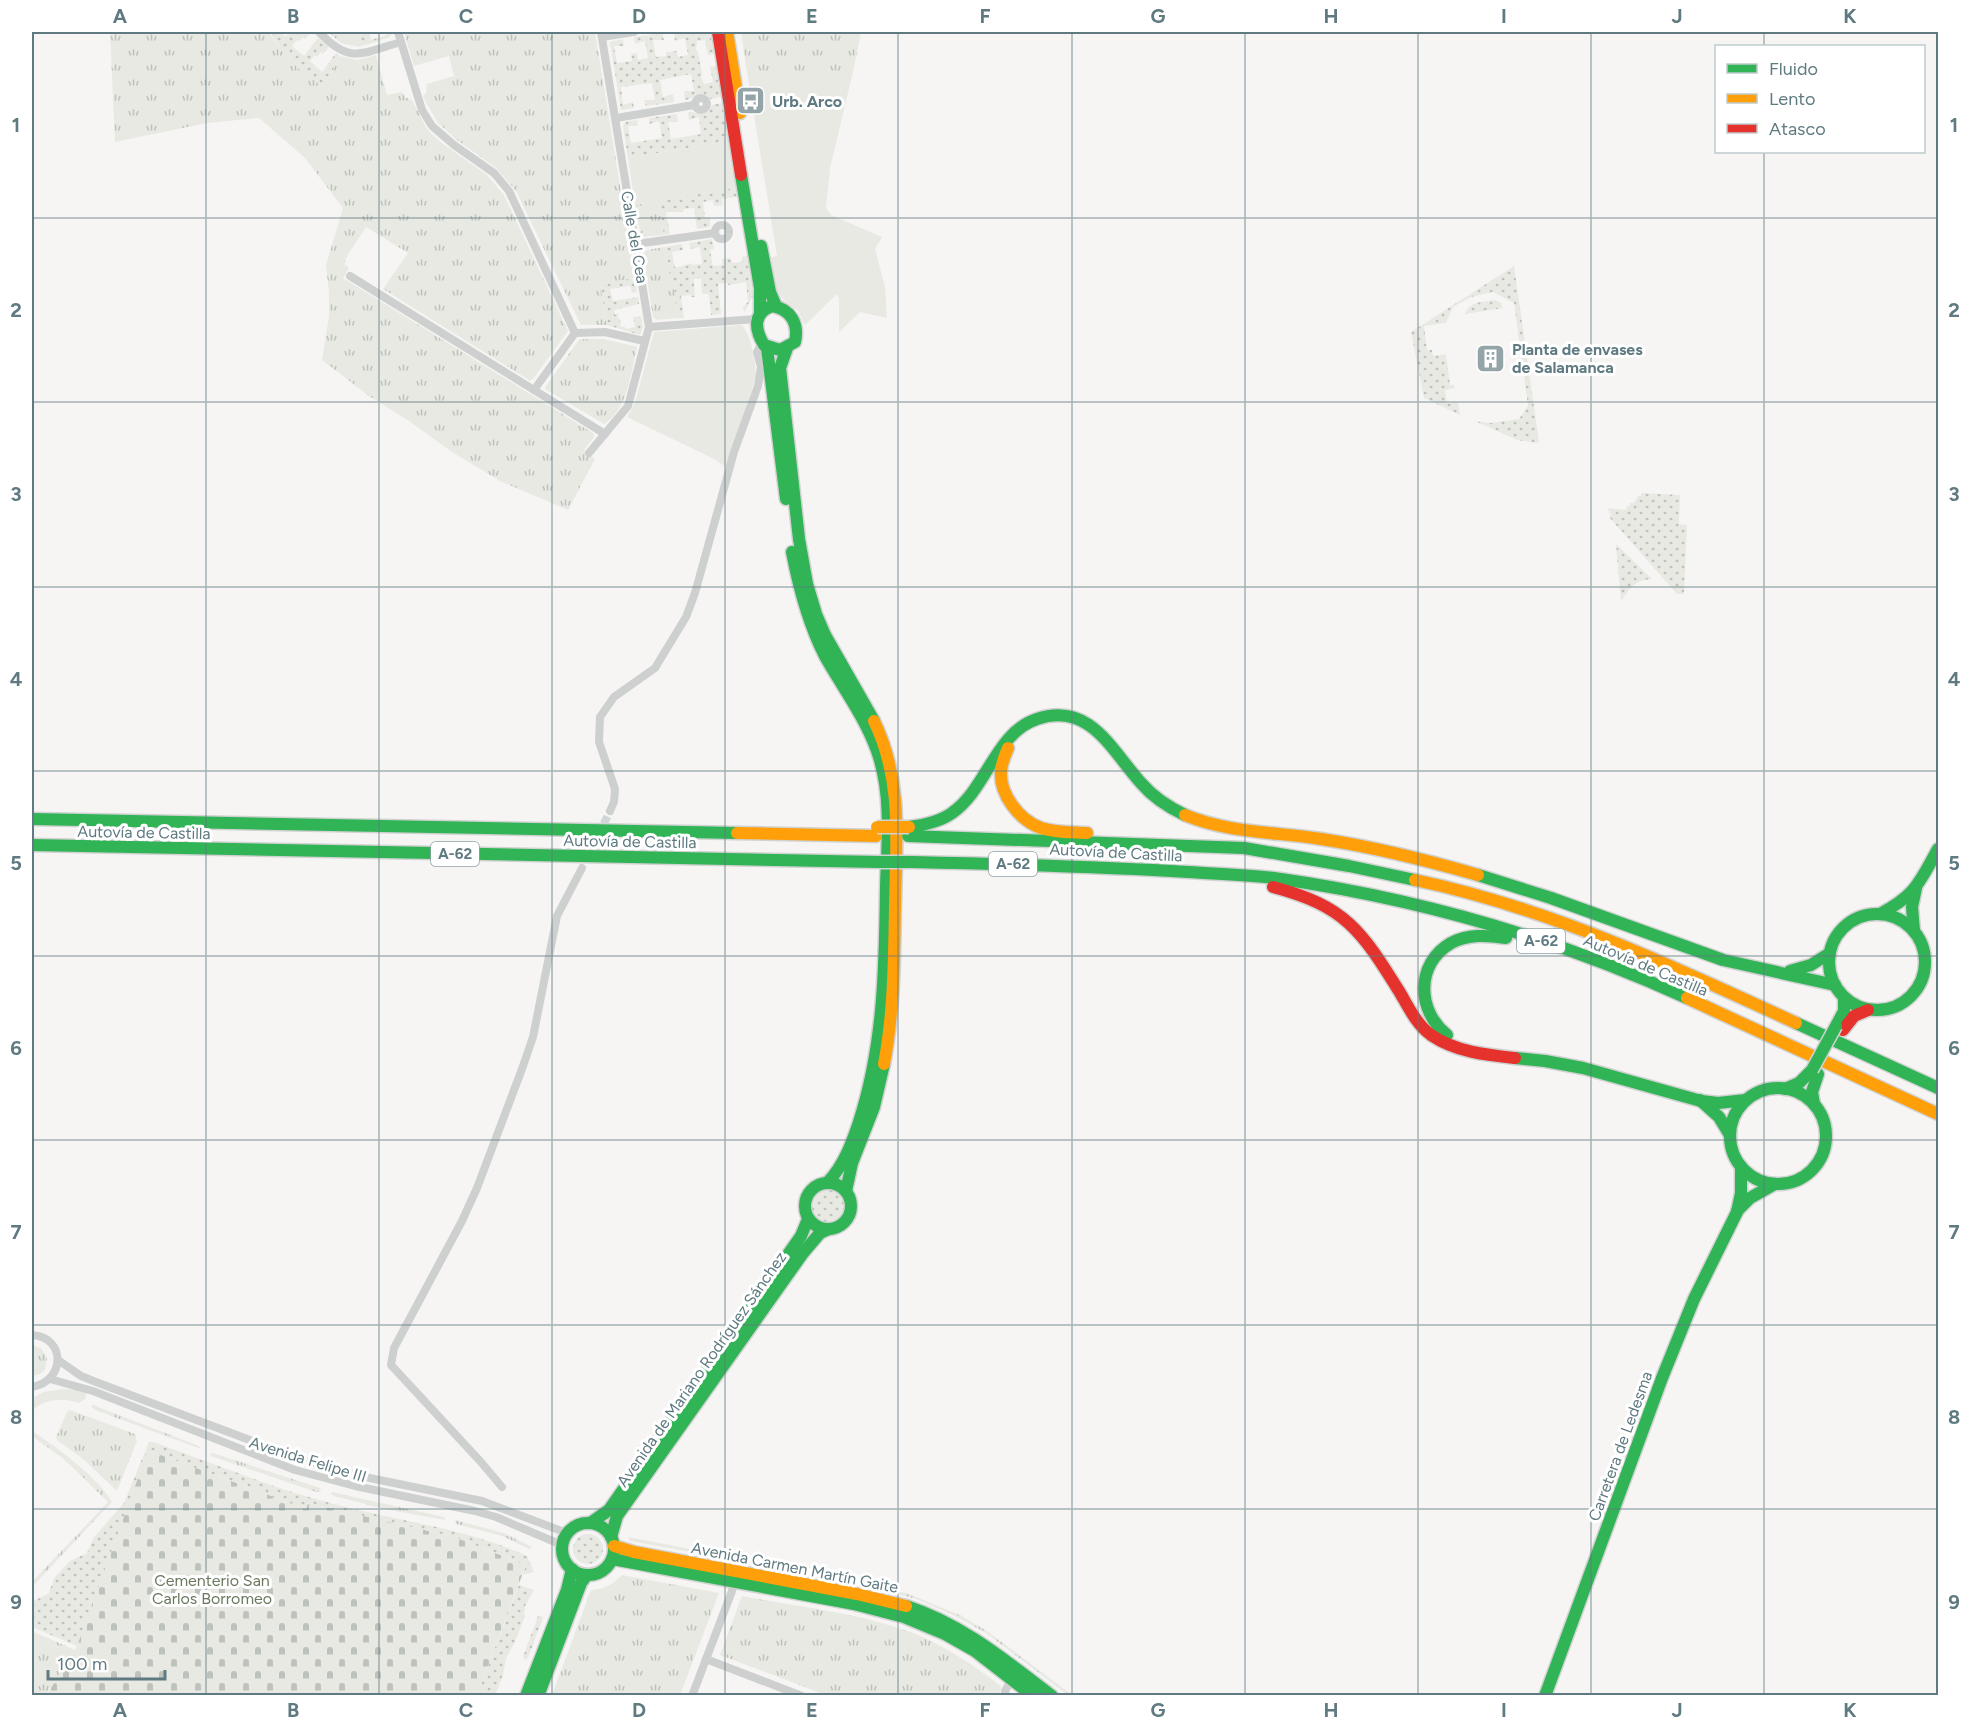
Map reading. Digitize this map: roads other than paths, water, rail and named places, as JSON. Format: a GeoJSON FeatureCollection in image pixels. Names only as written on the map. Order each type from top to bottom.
{"type":"FeatureCollection","features":[{"type":"Feature","properties":{"kind":"main road"},"geometry":{"type":"LineString","coordinates":[[718,32],[760,288],[757,330],[770,360],[792,551],[800,594],[819,644],[866,723],[874,742],[885,784],[887,833],[885,976],[879,1045],[858,1125],[839,1172],[828,1182]]}},
{"type":"Feature","properties":{"kind":"main road"},"geometry":{"type":"LineString","coordinates":[[727,32],[763,257],[770,292],[776,306]]}},
{"type":"Feature","properties":{"kind":"main road"},"geometry":{"type":"LineString","coordinates":[[758,315],[767,306],[776,306],[789,314],[798,329],[795,342],[787,348],[776,350],[765,345]]}},
{"type":"Feature","properties":{"kind":"main road"},"geometry":{"type":"LineString","coordinates":[[787,348],[780,368],[800,549],[810,596],[817,617],[838,660],[872,716],[883,739],[892,771],[896,803],[894,975],[888,1045],[871,1116],[849,1173],[846,1191],[850,1201],[850,1211],[846,1220],[829,1229],[821,1228],[808,1218],[804,1209],[805,1199],[810,1190],[818,1184],[828,1182],[846,1191]]}},
{"type":"Feature","properties":{"kind":"main road"},"geometry":{"type":"LineString","coordinates":[[908,831],[954,812],[979,787],[996,756],[1019,730],[1032,721],[1051,716],[1070,716],[1083,720],[1098,730],[1141,783],[1164,804],[1194,819],[1308,837],[1405,856],[1512,885],[1727,961],[1835,985]]}},
{"type":"Feature","properties":{"kind":"main road"},"geometry":{"type":"LineString","coordinates":[[1012,738],[1001,770],[1007,796],[1016,810],[1027,821],[1038,827],[1053,830],[1242,843],[1347,860],[1439,885]]}},
{"type":"Feature","properties":{"kind":"main road","name":"Autovía de Castilla"},"geometry":{"type":"LineString","coordinates":[[32,819],[790,834],[908,831],[1244,848],[1349,866],[1439,885],[1544,915],[1663,961],[1938,1088]]}},
{"type":"Feature","properties":{"kind":"main road","name":"Autovía de Castilla"},"geometry":{"type":"LineString","coordinates":[[32,845],[1115,867],[1271,878],[1344,889],[1432,908],[1586,956],[1655,984],[1938,1114]]}},
{"type":"Feature","properties":{"kind":"main road"},"geometry":{"type":"LineString","coordinates":[[1880,914],[1901,903],[1916,888],[1938,849]]}},
{"type":"Feature","properties":{"kind":"main road"},"geometry":{"type":"LineString","coordinates":[[1115,867],[1291,891],[1329,906],[1358,930],[1375,953],[1416,1020],[1431,1035],[1452,1047],[1559,1063],[1610,1074],[1700,1101],[1720,1103],[1746,1100]]}},
{"type":"Feature","properties":{"kind":"main road"},"geometry":{"type":"LineString","coordinates":[[1914,931],[1912,907],[1916,888]]}},
{"type":"Feature","properties":{"kind":"main road"},"geometry":{"type":"LineString","coordinates":[[1880,914],[1898,919],[1914,931],[1920,940],[1925,963],[1920,985],[1908,998],[1893,1008],[1868,1010],[1851,1003],[1844,997],[1835,985],[1829,969],[1830,953],[1837,935],[1844,927],[1863,915],[1880,914]]}},
{"type":"Feature","properties":{"kind":"main road"},"geometry":{"type":"LineString","coordinates":[[1507,1055],[1464,1045],[1440,1030],[1431,1019],[1424,994],[1425,975],[1431,961],[1450,944],[1466,937],[1484,935],[1503,937],[1586,956]]}},
{"type":"Feature","properties":{"kind":"main road"},"geometry":{"type":"LineString","coordinates":[[1774,972],[1802,970],[1818,963],[1830,953]]}},
{"type":"Feature","properties":{"kind":"main road"},"geometry":{"type":"LineString","coordinates":[[1814,1104],[1812,1092],[1815,1072],[1840,1028],[1844,997]]}},
{"type":"Feature","properties":{"kind":"main road"},"geometry":{"type":"LineString","coordinates":[[1840,1028],[1854,1016],[1868,1010]]}},
{"type":"Feature","properties":{"kind":"main road"},"geometry":{"type":"LineString","coordinates":[[1785,1089],[1815,1072]]}},
{"type":"Feature","properties":{"kind":"main road"},"geometry":{"type":"LineString","coordinates":[[1772,1088],[1785,1089],[1796,1091],[1814,1104],[1819,1111],[1826,1128],[1825,1149],[1814,1169],[1796,1182],[1773,1185],[1761,1182],[1741,1168],[1731,1147],[1730,1136],[1734,1116],[1746,1100],[1758,1092],[1772,1088]]}},
{"type":"Feature","properties":{"kind":"main road"},"geometry":{"type":"LineString","coordinates":[[1700,1101],[1719,1117],[1730,1136]]}},
{"type":"Feature","properties":{"kind":"main road","name":"Carretera de Ledesma"},"geometry":{"type":"LineString","coordinates":[[1545,1695],[1657,1391],[1694,1299],[1737,1212],[1741,1193],[1741,1168]]}},
{"type":"Feature","properties":{"kind":"main road","name":"Carretera de Ledesma"},"geometry":{"type":"LineString","coordinates":[[1737,1212],[1750,1198],[1773,1185]]}},
{"type":"Feature","properties":{"kind":"main road","name":"Avenida de Mariano Rodríguez Sánchez"},"geometry":{"type":"LineString","coordinates":[[592,1522],[609,1510],[801,1236],[808,1218]]}},
{"type":"Feature","properties":{"kind":"main road","name":"Avenida de Mariano Rodríguez Sánchez"},"geometry":{"type":"LineString","coordinates":[[613,1547],[618,1516],[810,1242],[829,1229]]}},
{"type":"Feature","properties":{"kind":"main road"},"geometry":{"type":"LineString","coordinates":[[592,1522],[603,1527],[613,1547],[602,1571],[587,1575],[572,1569],[563,1558],[564,1539],[580,1523],[592,1522]]}},
{"type":"Feature","properties":{"kind":"main road","name":"Avenida Carmen Martín Gaite"},"geometry":{"type":"LineString","coordinates":[[613,1547],[854,1604],[924,1624],[975,1651],[1034,1695]]}},
{"type":"Feature","properties":{"kind":"main road"},"geometry":{"type":"LineString","coordinates":[[526,1695],[570,1581],[572,1569]]}},
{"type":"Feature","properties":{"kind":"main road"},"geometry":{"type":"LineString","coordinates":[[538,1695],[581,1583],[587,1575]]}},
{"type":"Feature","properties":{"kind":"main road","name":"Avenida Carmen Martín Gaite"},"geometry":{"type":"LineString","coordinates":[[732,1576],[860,1594],[909,1607],[952,1625],[983,1643],[1052,1695]]}},
{"type":"Feature","properties":{"kind":"street"},"geometry":{"type":"LineString","coordinates":[[319,32],[338,48],[354,55],[401,42]]}},
{"type":"Feature","properties":{"kind":"street"},"geometry":{"type":"LineString","coordinates":[[398,32],[422,110],[441,135],[494,173],[509,191],[575,333]]}},
{"type":"Feature","properties":{"kind":"street"},"geometry":{"type":"LineString","coordinates":[[602,34],[634,32]]}},
{"type":"Feature","properties":{"kind":"street","name":"Calle del Cea"},"geometry":{"type":"LineString","coordinates":[[589,453],[628,406],[649,327],[602,34]]}},
{"type":"Feature","properties":{"kind":"street"},"geometry":{"type":"LineString","coordinates":[[616,118],[694,105]]}},
{"type":"Feature","properties":{"kind":"street"},"geometry":{"type":"LineString","coordinates":[[636,244],[715,233]]}},
{"type":"Feature","properties":{"kind":"street"},"geometry":{"type":"LineString","coordinates":[[350,276],[605,434]]}},
{"type":"Feature","properties":{"kind":"street"},"geometry":{"type":"LineString","coordinates":[[649,327],[758,315]]}},
{"type":"Feature","properties":{"kind":"street"},"geometry":{"type":"LineString","coordinates":[[575,333],[605,332],[644,341]]}},
{"type":"Feature","properties":{"kind":"street"},"geometry":{"type":"LineString","coordinates":[[534,390],[575,333]]}},
{"type":"Feature","properties":{"kind":"street"},"geometry":{"type":"LineString","coordinates":[[610,811],[614,802],[615,789],[599,742],[600,717],[614,697],[655,668],[686,617],[695,593],[734,452],[758,386],[761,367],[757,352],[765,345]]}},
{"type":"Feature","properties":{"kind":"street"},"geometry":{"type":"LineString","coordinates":[[502,1487],[391,1365],[391,1358],[394,1348],[462,1221],[477,1188],[533,1037],[557,916],[582,868]]}},
{"type":"Feature","properties":{"kind":"street","name":"Avenida Felipe III"},"geometry":{"type":"LineString","coordinates":[[32,1335],[52,1344],[58,1360],[81,1376],[96,1382],[300,1459],[360,1476],[482,1501],[564,1539]]}},
{"type":"Feature","properties":{"kind":"street"},"geometry":{"type":"LineString","coordinates":[[32,1387],[42,1385],[50,1379],[56,1371],[58,1360]]}},
{"type":"Feature","properties":{"kind":"street","name":"Avenida Felipe III"},"geometry":{"type":"LineString","coordinates":[[50,1379],[93,1391],[295,1470],[355,1486],[486,1514],[564,1539]]}},
{"type":"Feature","properties":{"kind":"street"},"geometry":{"type":"LineString","coordinates":[[692,1695],[706,1659],[732,1576]]}},
{"type":"Feature","properties":{"kind":"street"},"geometry":{"type":"LineString","coordinates":[[706,1659],[802,1695]]}},
{"type":"Feature","properties":{"kind":"street"},"geometry":{"type":"LineString","coordinates":[[1005,1695],[1012,1680],[1012,1666]]}},
{"type":"Feature","properties":{"kind":"tunnel"},"geometry":{"type":"LineString","coordinates":[[588,856],[610,811]]}},
{"type":"Feature","properties":{"kind":"place","name":"Urb. Arco"},"geometry":{"type":"Point","coordinates":[751,101]}},
{"type":"Feature","properties":{"kind":"place","name":"Planta de envases de Salamanca"},"geometry":{"type":"Point","coordinates":[1491,358]}},
{"type":"Feature","properties":{"kind":"park label","name":"Cementerio San Carlos Borromeo"},"geometry":{"type":"Point","coordinates":[212,1589]}}]}
